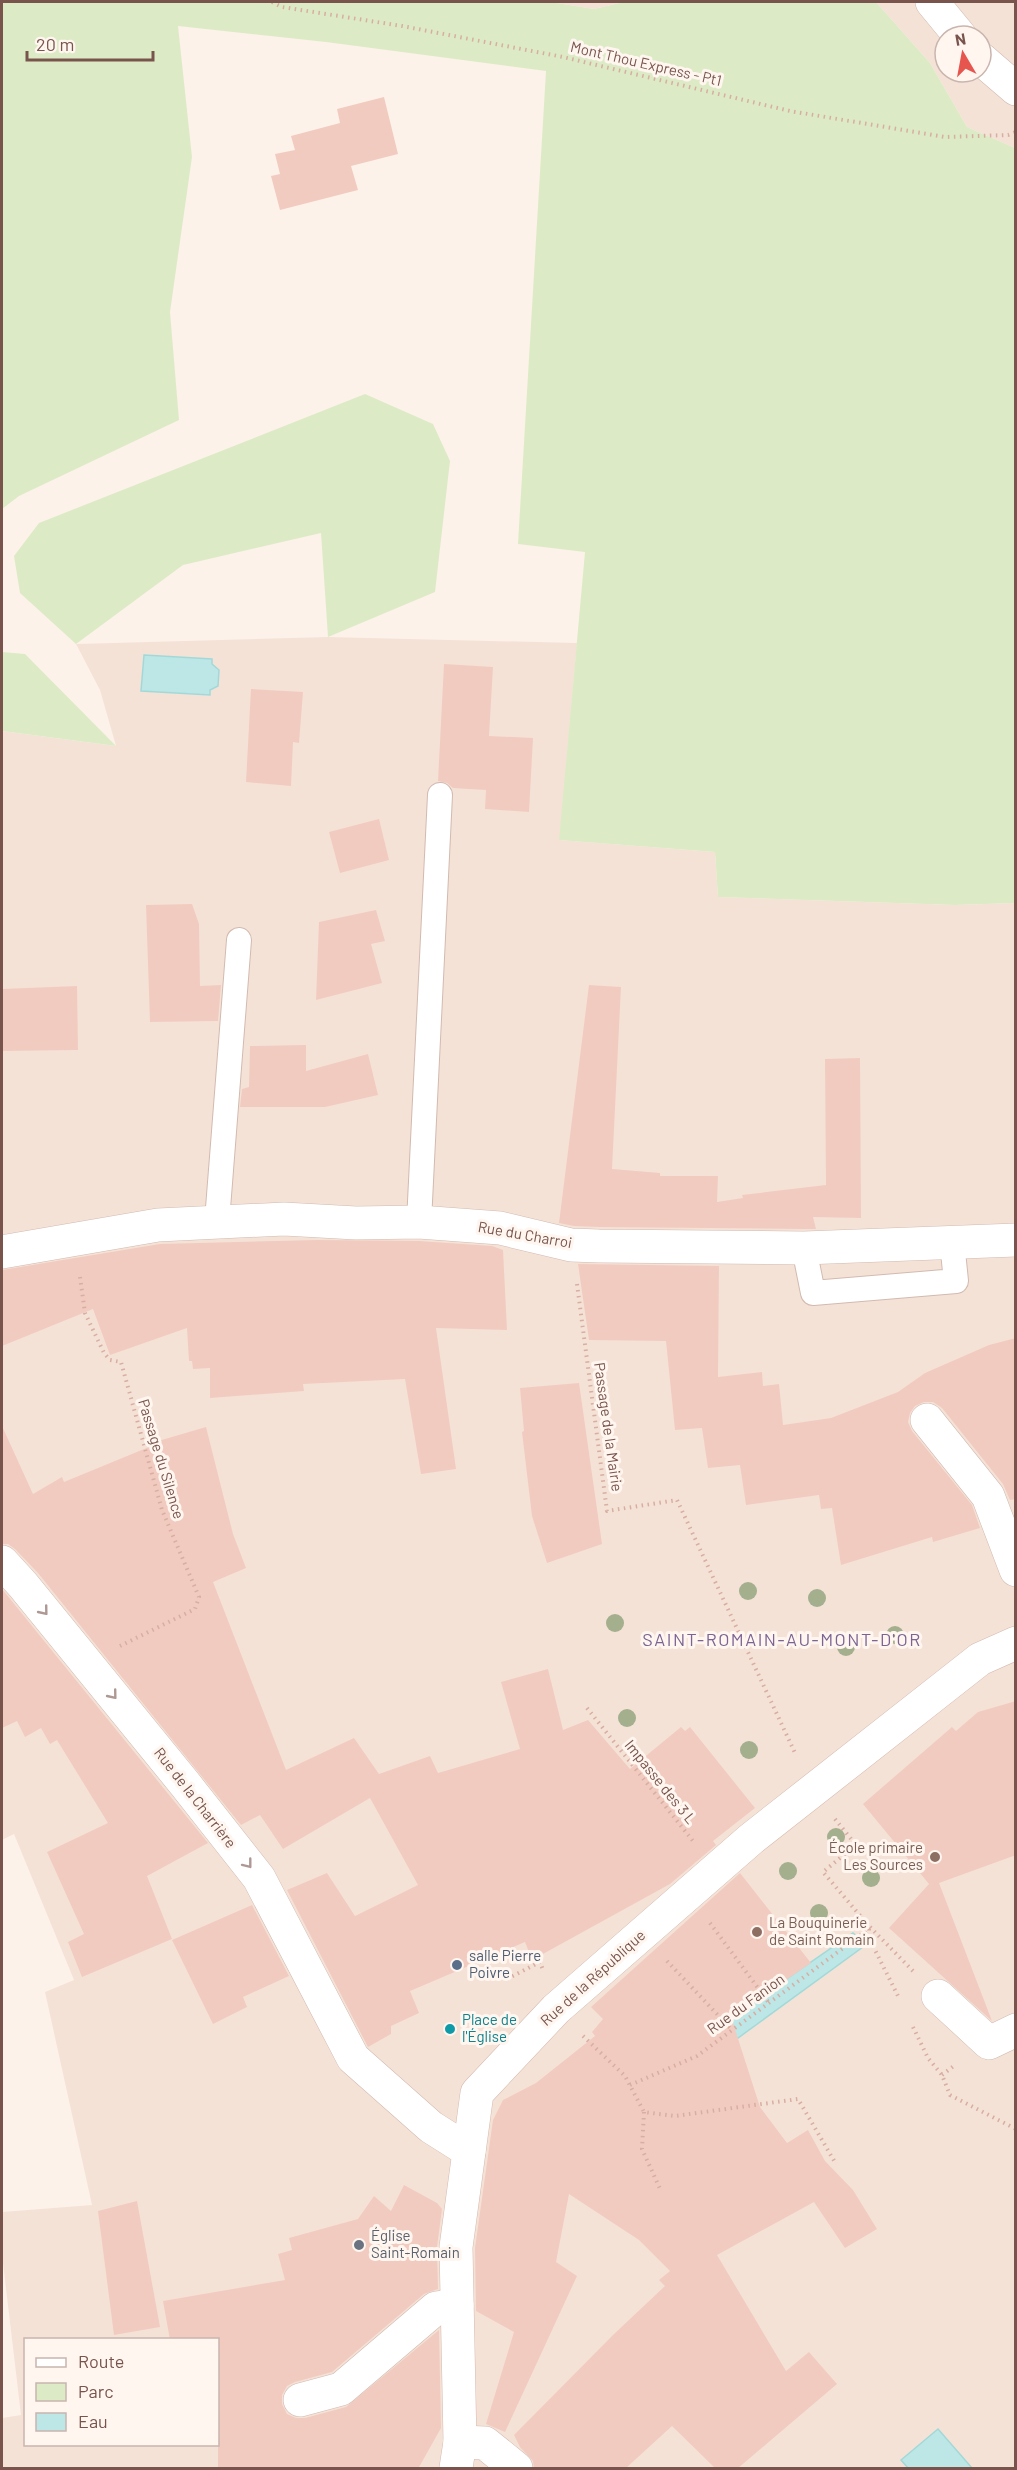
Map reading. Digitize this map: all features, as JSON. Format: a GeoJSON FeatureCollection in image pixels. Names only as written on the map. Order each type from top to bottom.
{"type":"FeatureCollection","features":[{"type":"Feature","properties":{"kind":"street"},"geometry":{"type":"LineString","coordinates":[[932,2],[950,24]]}},
{"type":"Feature","properties":{"kind":"street"},"geometry":{"type":"LineString","coordinates":[[993,69],[1016,88]]}},
{"type":"Feature","properties":{"kind":"street","name":"Rue du Charroi"},"geometry":{"type":"LineString","coordinates":[[2,1252],[158,1225],[217,1221],[419,1222],[500,1227],[572,1245],[804,1248],[1016,1240]]}},
{"type":"Feature","properties":{"kind":"street"},"geometry":{"type":"LineString","coordinates":[[927,1420],[988,1496],[1016,1570]]}},
{"type":"Feature","properties":{"kind":"street","name":"Rue de la Charrière"},"geometry":{"type":"LineString","coordinates":[[2,1562],[86,1662],[259,1878],[353,2058],[431,2127],[469,2151]]}},
{"type":"Feature","properties":{"kind":"street","name":"Rue de la République"},"geometry":{"type":"LineString","coordinates":[[458,2455],[456,2247],[477,2093],[556,2009],[716,1870],[980,1659],[1016,1643]]}},
{"type":"Feature","properties":{"kind":"street"},"geometry":{"type":"LineString","coordinates":[[938,1996],[989,2043],[1016,2030]]}},
{"type":"Feature","properties":{"kind":"street"},"geometry":{"type":"LineString","coordinates":[[300,2400],[341,2389],[436,2308],[457,2305]]}},
{"type":"Feature","properties":{"kind":"street"},"geometry":{"type":"LineString","coordinates":[[458,2455],[485,2443],[516,2469]]}},
{"type":"Feature","properties":{"kind":"lane"},"geometry":{"type":"LineString","coordinates":[[419,1222],[440,795]]}},
{"type":"Feature","properties":{"kind":"lane"},"geometry":{"type":"LineString","coordinates":[[217,1221],[239,940]]}},
{"type":"Feature","properties":{"kind":"lane"},"geometry":{"type":"LineString","coordinates":[[804,1248],[813,1293],[956,1281],[952,1242]]}},
{"type":"Feature","properties":{"kind":"path","name":"Mont Thou Express - Pt1"},"geometry":{"type":"LineString","coordinates":[[272,2],[282,7],[402,26],[563,57],[790,111],[945,137],[1008,135],[1016,132]]}},
{"type":"Feature","properties":{"kind":"path","name":"Passage du Silence"},"geometry":{"type":"LineString","coordinates":[[75,1240],[85,1313],[104,1353],[110,1360],[121,1362],[162,1510],[199,1597],[195,1609],[86,1662]]}},
{"type":"Feature","properties":{"kind":"path","name":"Passage de la Mairie"},"geometry":{"type":"LineString","coordinates":[[572,1245],[607,1511],[677,1500],[812,1791]]}},
{"type":"Feature","properties":{"kind":"path","name":"Impasse des 3 L"},"geometry":{"type":"LineString","coordinates":[[587,1708],[716,1870]]}},
{"type":"Feature","properties":{"kind":"path"},"geometry":{"type":"LineString","coordinates":[[812,1791],[855,1845],[823,1872],[869,1928],[938,1996]]}},
{"type":"Feature","properties":{"kind":"path"},"geometry":{"type":"LineString","coordinates":[[688,1894],[769,2003]]}},
{"type":"Feature","properties":{"kind":"path"},"geometry":{"type":"LineString","coordinates":[[869,1928],[869,1938],[899,1998]]}},
{"type":"Feature","properties":{"kind":"path","name":"Rue du Fanion"},"geometry":{"type":"LineString","coordinates":[[630,2085],[697,2056],[869,1928]]}},
{"type":"Feature","properties":{"kind":"path"},"geometry":{"type":"LineString","coordinates":[[642,1934],[732,2030]]}},
{"type":"Feature","properties":{"kind":"path"},"geometry":{"type":"LineString","coordinates":[[507,1979],[540,1962]]}},
{"type":"Feature","properties":{"kind":"path"},"geometry":{"type":"LineString","coordinates":[[909,2018],[928,2058],[942,2075],[950,2095],[1016,2129]]}},
{"type":"Feature","properties":{"kind":"path"},"geometry":{"type":"LineString","coordinates":[[587,2039],[625,2076],[644,2112],[642,2149],[661,2191]]}},
{"type":"Feature","properties":{"kind":"path"},"geometry":{"type":"LineString","coordinates":[[644,2112],[675,2116],[798,2099],[836,2164]]}},
{"type":"Feature","properties":{"kind":"shaded area"},"geometry":{"type":"Polygon","coordinates":[[[551,2],[624,2],[594,9],[551,2]]]}},
{"type":"Feature","properties":{"kind":"shaded area"},"geometry":{"type":"Polygon","coordinates":[[[876,2],[1015,2],[1015,148],[967,127],[942,84],[993,84],[993,24],[933,24],[933,68],[876,2]]]}},
{"type":"Feature","properties":{"kind":"shaded area"},"geometry":{"type":"Polygon","coordinates":[[[328,637],[577,643],[560,840],[715,852],[718,897],[955,905],[1015,903],[1015,2468],[2,2468],[2,2418],[21,2415],[2,2255],[2,2212],[92,2205],[45,1992],[74,1980],[14,1834],[2,1840],[2,731],[116,746],[100,690],[76,644],[328,637]]]}},
{"type":"Feature","properties":{"kind":"green space"},"geometry":{"type":"Polygon","coordinates":[[[2,2],[551,2],[594,9],[624,2],[876,2],[930,63],[933,68],[933,84],[942,84],[967,127],[1015,148],[1015,903],[955,905],[718,897],[715,852],[559,840],[585,552],[518,544],[546,71],[326,42],[178,26],[192,157],[170,312],[179,420],[19,496],[2,509],[2,2]]]}},
{"type":"Feature","properties":{"kind":"green space"},"geometry":{"type":"Polygon","coordinates":[[[365,394],[433,424],[450,461],[435,592],[328,637],[321,533],[183,565],[76,644],[20,593],[14,556],[39,523],[365,394]]]}},
{"type":"Feature","properties":{"kind":"green space"},"geometry":{"type":"Polygon","coordinates":[[[2,652],[25,654],[116,746],[2,731],[2,652]]]}},
{"type":"Feature","properties":{"kind":"water"},"geometry":{"type":"Polygon","coordinates":[[[144,655],[212,659],[212,664],[219,670],[218,686],[210,690],[210,695],[141,691],[144,655]]]}},
{"type":"Feature","properties":{"kind":"water"},"geometry":{"type":"Polygon","coordinates":[[[853,1933],[867,1944],[738,2038],[689,2051],[762,1996],[853,1933]]]}},
{"type":"Feature","properties":{"kind":"water"},"geometry":{"type":"Polygon","coordinates":[[[938,2429],[972,2468],[908,2468],[901,2460],[938,2429]]]}},
{"type":"Feature","properties":{"kind":"building"},"geometry":{"type":"Polygon","coordinates":[[[384,97],[398,154],[351,166],[358,190],[280,210],[271,176],[280,174],[275,154],[295,150],[291,136],[340,123],[337,109],[384,97]]]}},
{"type":"Feature","properties":{"kind":"building"},"geometry":{"type":"Polygon","coordinates":[[[444,664],[493,667],[489,736],[533,738],[529,812],[485,809],[486,790],[453,788],[447,783],[438,781],[444,664]]]}},
{"type":"Feature","properties":{"kind":"building"},"geometry":{"type":"Polygon","coordinates":[[[251,689],[303,692],[299,743],[293,742],[291,786],[246,782],[251,689]]]}},
{"type":"Feature","properties":{"kind":"building"},"geometry":{"type":"Polygon","coordinates":[[[379,819],[389,860],[340,873],[329,832],[379,819]]]}},
{"type":"Feature","properties":{"kind":"building"},"geometry":{"type":"Polygon","coordinates":[[[192,904],[199,924],[200,986],[221,985],[218,1021],[150,1022],[146,905],[192,904]]]}},
{"type":"Feature","properties":{"kind":"building"},"geometry":{"type":"Polygon","coordinates":[[[376,910],[385,941],[371,944],[382,983],[316,1000],[319,922],[376,910]]]}},
{"type":"Feature","properties":{"kind":"building"},"geometry":{"type":"Polygon","coordinates":[[[589,985],[621,987],[612,1169],[660,1173],[660,1176],[718,1176],[717,1202],[743,1198],[742,1195],[826,1185],[825,1059],[860,1058],[861,1218],[813,1217],[816,1229],[599,1227],[559,1223],[589,985]]]}},
{"type":"Feature","properties":{"kind":"building"},"geometry":{"type":"Polygon","coordinates":[[[77,986],[78,1050],[2,1051],[2,989],[77,986]]]}},
{"type":"Feature","properties":{"kind":"building"},"geometry":{"type":"Polygon","coordinates":[[[306,1045],[306,1071],[368,1054],[378,1095],[325,1107],[240,1107],[242,1089],[249,1087],[250,1046],[306,1045]]]}},
{"type":"Feature","properties":{"kind":"building"},"geometry":{"type":"Polygon","coordinates":[[[317,1240],[419,1241],[492,1246],[503,1250],[507,1330],[436,1328],[456,1469],[421,1474],[405,1379],[303,1384],[304,1391],[210,1398],[210,1368],[193,1369],[192,1361],[189,1361],[187,1328],[110,1355],[93,1309],[2,1346],[2,1270],[160,1244],[317,1240]]]}},
{"type":"Feature","properties":{"kind":"building"},"geometry":{"type":"Polygon","coordinates":[[[578,1264],[719,1266],[718,1377],[762,1372],[763,1386],[779,1384],[783,1425],[831,1418],[898,1392],[925,1373],[989,1345],[1016,1338],[1016,1499],[1010,1500],[1003,1484],[942,1408],[933,1402],[924,1402],[915,1406],[910,1413],[908,1422],[912,1431],[972,1505],[980,1528],[933,1542],[932,1537],[841,1565],[832,1508],[821,1509],[819,1495],[746,1505],[740,1465],[708,1468],[702,1428],[675,1430],[666,1341],[589,1340],[578,1264]]]}},
{"type":"Feature","properties":{"kind":"building"},"geometry":{"type":"Polygon","coordinates":[[[579,1383],[602,1544],[547,1563],[532,1516],[522,1432],[524,1431],[520,1388],[579,1383]]]}},
{"type":"Feature","properties":{"kind":"building"},"geometry":{"type":"Polygon","coordinates":[[[2,1426],[33,1494],[62,1477],[64,1482],[149,1447],[148,1444],[206,1427],[233,1534],[246,1568],[213,1582],[286,1770],[354,1738],[379,1774],[430,1756],[438,1773],[520,1749],[501,1682],[548,1669],[563,1730],[588,1720],[630,1769],[681,1727],[685,1731],[690,1727],[755,1808],[713,1841],[716,1845],[670,1884],[532,1960],[525,1942],[410,1991],[419,2013],[391,2026],[391,2034],[368,2047],[287,1890],[327,1873],[355,1916],[418,1885],[370,1798],[283,1849],[260,1815],[241,1825],[38,1573],[15,1549],[8,1544],[2,1544],[2,1426]]]}},
{"type":"Feature","properties":{"kind":"building"},"geometry":{"type":"Polygon","coordinates":[[[2,1589],[208,1843],[147,1876],[172,1939],[82,1977],[68,1942],[84,1934],[47,1852],[108,1823],[57,1740],[50,1744],[41,1728],[25,1737],[17,1721],[2,1728],[2,1589]]]}},
{"type":"Feature","properties":{"kind":"building"},"geometry":{"type":"Polygon","coordinates":[[[1016,1701],[1016,1855],[939,1883],[992,2021],[889,1928],[929,1884],[863,1804],[952,1727],[956,1731],[978,1712],[1016,1701]]]}},
{"type":"Feature","properties":{"kind":"building"},"geometry":{"type":"Polygon","coordinates":[[[740,1873],[811,1963],[732,2020],[760,2107],[787,2143],[808,2130],[825,2161],[853,2190],[877,2229],[845,2248],[814,2202],[717,2255],[786,2371],[809,2352],[837,2384],[737,2469],[716,2469],[672,2426],[625,2469],[534,2469],[533,2461],[520,2447],[514,2435],[665,2286],[659,2280],[670,2271],[639,2240],[569,2194],[556,2262],[577,2276],[505,2432],[486,2424],[514,2332],[476,2311],[475,2248],[493,2120],[503,2100],[536,2083],[595,2036],[592,2032],[603,2019],[591,2007],[740,1873]]]}},
{"type":"Feature","properties":{"kind":"building"},"geometry":{"type":"Polygon","coordinates":[[[252,1905],[289,1976],[243,1997],[247,2007],[213,2024],[172,1940],[252,1905]]]}},
{"type":"Feature","properties":{"kind":"building"},"geometry":{"type":"Polygon","coordinates":[[[404,2185],[437,2203],[442,2209],[437,2247],[438,2289],[424,2294],[332,2372],[287,2386],[282,2395],[282,2404],[287,2414],[296,2418],[305,2418],[346,2407],[439,2330],[441,2428],[418,2469],[218,2469],[219,2338],[170,2338],[163,2301],[285,2280],[278,2254],[292,2250],[289,2238],[358,2219],[374,2196],[391,2211],[404,2185]]]}},
{"type":"Feature","properties":{"kind":"building"},"geometry":{"type":"Polygon","coordinates":[[[137,2201],[160,2327],[114,2335],[98,2211],[137,2201]]]}},
{"type":"Feature","properties":{"kind":"place","name":"École primaire Les Sources"},"geometry":{"type":"Point","coordinates":[935,1857]}},
{"type":"Feature","properties":{"kind":"place","name":"La Bouquinerie de Saint Romain"},"geometry":{"type":"Point","coordinates":[757,1932]}},
{"type":"Feature","properties":{"kind":"place","name":"salle Pierre Poivre"},"geometry":{"type":"Point","coordinates":[457,1965]}},
{"type":"Feature","properties":{"kind":"place","name":"Place de l'Église"},"geometry":{"type":"Point","coordinates":[450,2029]}},
{"type":"Feature","properties":{"kind":"place","name":"Église Saint-Romain"},"geometry":{"type":"Point","coordinates":[359,2245]}},
{"type":"Feature","properties":{"kind":"district","name":"SAINT-ROMAIN-AU-MONT-D'OR"},"geometry":{"type":"Point","coordinates":[782,1640]}}]}
